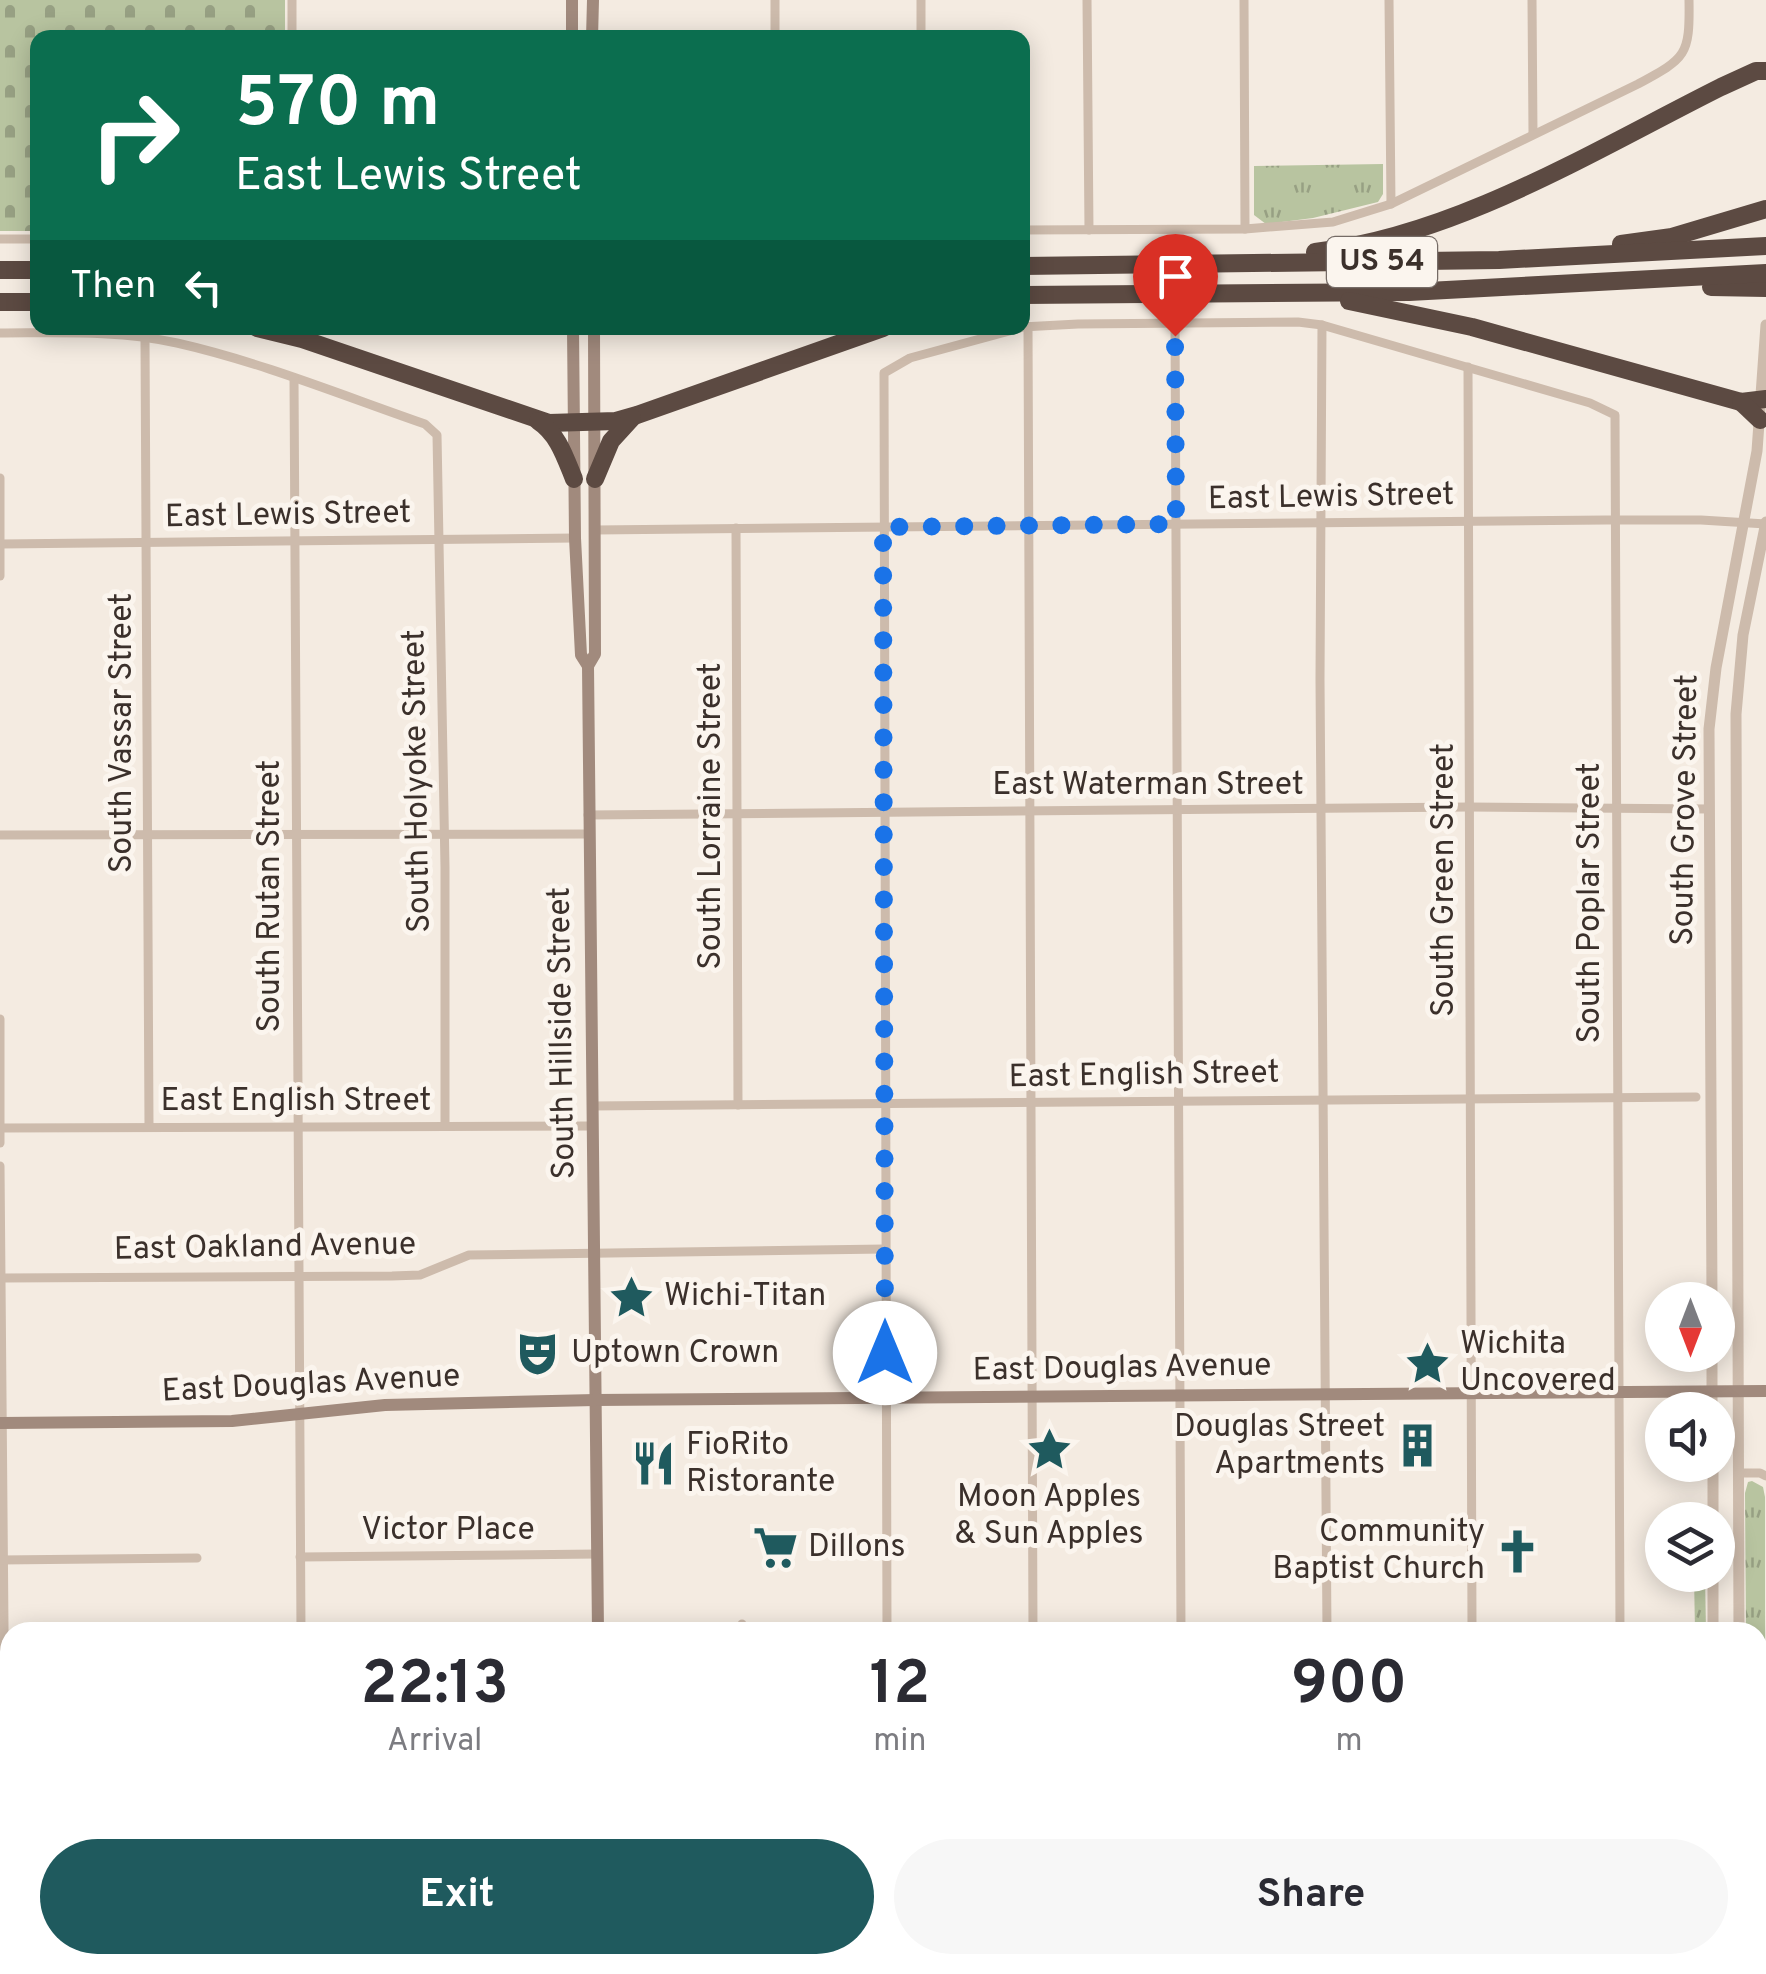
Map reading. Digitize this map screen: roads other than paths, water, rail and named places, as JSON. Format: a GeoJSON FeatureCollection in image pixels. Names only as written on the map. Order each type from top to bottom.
{"type":"FeatureCollection","features":[{"type":"Feature","properties":{"kind":"highway"},"geometry":{"type":"LineString","coordinates":[[1236,263],[1357,248],[1413,233],[1507,193],[1763,68]]}},
{"type":"Feature","properties":{"kind":"highway"},"geometry":{"type":"LineString","coordinates":[[1500,260],[1672,237],[1766,209]]}},
{"type":"Feature","properties":{"kind":"highway","name":"US 54"},"geometry":{"type":"LineString","coordinates":[[1030,266],[1500,260],[1766,246]]}},
{"type":"Feature","properties":{"kind":"highway"},"geometry":{"type":"LineString","coordinates":[[0,270],[30,270]]}},
{"type":"Feature","properties":{"kind":"highway"},"geometry":{"type":"LineString","coordinates":[[1740,281],[1766,274]]}},
{"type":"Feature","properties":{"kind":"highway"},"geometry":{"type":"LineString","coordinates":[[1740,281],[1766,288]]}},
{"type":"Feature","properties":{"kind":"highway","name":"US 54"},"geometry":{"type":"LineString","coordinates":[[1030,298],[1409,292],[1740,281]]}},
{"type":"Feature","properties":{"kind":"highway"},"geometry":{"type":"LineString","coordinates":[[1274,293],[1357,302],[1472,327],[1762,407]]}},
{"type":"Feature","properties":{"kind":"highway"},"geometry":{"type":"LineString","coordinates":[[0,302],[30,302]]}},
{"type":"Feature","properties":{"kind":"highway"},"geometry":{"type":"LineString","coordinates":[[286,335],[560,424],[616,421],[637,415],[863,335]]}},
{"type":"Feature","properties":{"kind":"highway"},"geometry":{"type":"LineString","coordinates":[[596,479],[611,441],[637,415]]}},
{"type":"Feature","properties":{"kind":"highway"},"geometry":{"type":"LineString","coordinates":[[533,418],[548,428],[557,441],[574,479]]}},
{"type":"Feature","properties":{"kind":"main road"},"geometry":{"type":"LineString","coordinates":[[572,0],[572,30]]}},
{"type":"Feature","properties":{"kind":"main road"},"geometry":{"type":"LineString","coordinates":[[592,0],[592,30]]}},
{"type":"Feature","properties":{"kind":"main road","name":"South Hillside Street"},"geometry":{"type":"LineString","coordinates":[[573,335],[581,655],[588,666]]}},
{"type":"Feature","properties":{"kind":"main road","name":"South Hillside Street"},"geometry":{"type":"LineString","coordinates":[[594,335],[595,654],[588,666],[588,834],[598,1622]]}},
{"type":"Feature","properties":{"kind":"main road","name":"East Douglas Avenue"},"geometry":{"type":"LineString","coordinates":[[2,1423],[232,1421],[385,1404],[595,1400],[1766,1391]]}},
{"type":"Feature","properties":{"kind":"street"},"geometry":{"type":"LineString","coordinates":[[292,0],[292,30]]}},
{"type":"Feature","properties":{"kind":"street"},"geometry":{"type":"LineString","coordinates":[[775,0],[775,30]]}},
{"type":"Feature","properties":{"kind":"street"},"geometry":{"type":"LineString","coordinates":[[921,0],[921,30]]}},
{"type":"Feature","properties":{"kind":"street"},"geometry":{"type":"LineString","coordinates":[[1087,0],[1089,230]]}},
{"type":"Feature","properties":{"kind":"street"},"geometry":{"type":"LineString","coordinates":[[1244,0],[1245,228]]}},
{"type":"Feature","properties":{"kind":"street"},"geometry":{"type":"LineString","coordinates":[[1389,0],[1390,204]]}},
{"type":"Feature","properties":{"kind":"street"},"geometry":{"type":"LineString","coordinates":[[1532,0],[1533,134]]}},
{"type":"Feature","properties":{"kind":"street"},"geometry":{"type":"LineString","coordinates":[[1030,230],[1314,225],[1390,204],[1678,60],[1690,37],[1690,0]]}},
{"type":"Feature","properties":{"kind":"street"},"geometry":{"type":"LineString","coordinates":[[0,239],[30,240]]}},
{"type":"Feature","properties":{"kind":"street"},"geometry":{"type":"LineString","coordinates":[[1175,323],[1181,1622]]}},
{"type":"Feature","properties":{"kind":"street"},"geometry":{"type":"LineString","coordinates":[[1322,325],[1327,1622]]}},
{"type":"Feature","properties":{"kind":"street"},"geometry":{"type":"LineString","coordinates":[[1030,327],[1322,325],[1468,367]]}},
{"type":"Feature","properties":{"kind":"street","name":"South Grove Street"},"geometry":{"type":"LineString","coordinates":[[1712,1282],[1712,699],[1746,523],[1762,407],[1766,325]]}},
{"type":"Feature","properties":{"kind":"street"},"geometry":{"type":"LineString","coordinates":[[0,333],[30,334]]}},
{"type":"Feature","properties":{"kind":"street"},"geometry":{"type":"LineString","coordinates":[[48,335],[175,343],[294,378]]}},
{"type":"Feature","properties":{"kind":"street"},"geometry":{"type":"LineString","coordinates":[[886,1622],[884,373],[910,358],[994,335]]}},
{"type":"Feature","properties":{"kind":"street"},"geometry":{"type":"LineString","coordinates":[[1023,335],[1028,526],[1033,1622]]}},
{"type":"Feature","properties":{"kind":"street","name":"South Vassar Street"},"geometry":{"type":"LineString","coordinates":[[145,339],[149,1127]]}},
{"type":"Feature","properties":{"kind":"street","name":"South Poplar Street"},"geometry":{"type":"LineString","coordinates":[[1468,367],[1615,414],[1620,1622]]}},
{"type":"Feature","properties":{"kind":"street","name":"South Green Street"},"geometry":{"type":"LineString","coordinates":[[1468,367],[1472,1622]]}},
{"type":"Feature","properties":{"kind":"street","name":"South Holyoke Street"},"geometry":{"type":"LineString","coordinates":[[294,378],[425,424],[437,435],[445,1126]]}},
{"type":"Feature","properties":{"kind":"street","name":"South Rutan Street"},"geometry":{"type":"LineString","coordinates":[[294,378],[300,1622]]}},
{"type":"Feature","properties":{"kind":"street"},"geometry":{"type":"LineString","coordinates":[[0,478],[0,576]]}},
{"type":"Feature","properties":{"kind":"street","name":"East Lewis Street"},"geometry":{"type":"LineString","coordinates":[[596,530],[1616,520],[1766,523]]}},
{"type":"Feature","properties":{"kind":"street","name":"South Grove Street"},"geometry":{"type":"LineString","coordinates":[[1739,1622],[1736,714],[1743,635],[1766,523]]}},
{"type":"Feature","properties":{"kind":"street","name":"South Lorraine Street"},"geometry":{"type":"LineString","coordinates":[[736,528],[738,1105]]}},
{"type":"Feature","properties":{"kind":"street","name":"East Lewis Street"},"geometry":{"type":"LineString","coordinates":[[1,544],[576,538]]}},
{"type":"Feature","properties":{"kind":"street","name":"East Waterman Street"},"geometry":{"type":"LineString","coordinates":[[588,816],[1469,807],[1709,809]]}},
{"type":"Feature","properties":{"kind":"street"},"geometry":{"type":"LineString","coordinates":[[0,835],[588,834]]}},
{"type":"Feature","properties":{"kind":"street"},"geometry":{"type":"LineString","coordinates":[[0,1019],[0,1143]]}},
{"type":"Feature","properties":{"kind":"street","name":"East English Street"},"geometry":{"type":"LineString","coordinates":[[592,1106],[1696,1097]]}},
{"type":"Feature","properties":{"kind":"street","name":"East English Street"},"geometry":{"type":"LineString","coordinates":[[0,1128],[592,1126]]}},
{"type":"Feature","properties":{"kind":"street"},"geometry":{"type":"LineString","coordinates":[[0,1166],[3,1622]]}},
{"type":"Feature","properties":{"kind":"street","name":"East Oakland Avenue"},"geometry":{"type":"LineString","coordinates":[[3,1278],[420,1275],[469,1254],[884,1248]]}},
{"type":"Feature","properties":{"kind":"street"},"geometry":{"type":"LineString","coordinates":[[1712,1372],[1712,1391]]}},
{"type":"Feature","properties":{"kind":"street"},"geometry":{"type":"LineString","coordinates":[[1738,1473],[1766,1476]]}},
{"type":"Feature","properties":{"kind":"street","name":"Victor Place"},"geometry":{"type":"LineString","coordinates":[[300,1557],[597,1554]]}},
{"type":"Feature","properties":{"kind":"street"},"geometry":{"type":"LineString","coordinates":[[2,1560],[198,1558]]}},
{"type":"Feature","properties":{"kind":"street"},"geometry":{"type":"LineString","coordinates":[[1713,1592],[1713,1622]]}},
{"type":"Feature","properties":{"kind":"place","name":"Wichi-Titan"},"geometry":{"type":"Point","coordinates":[631,1297]}},
{"type":"Feature","properties":{"kind":"place","name":"Uptown Crown"},"geometry":{"type":"Point","coordinates":[538,1354]}},
{"type":"Feature","properties":{"kind":"place","name":"Wichita Uncovered"},"geometry":{"type":"Point","coordinates":[1427,1363]}},
{"type":"Feature","properties":{"kind":"place","name":"Douglas Street Apartments"},"geometry":{"type":"Point","coordinates":[1418,1446]}},
{"type":"Feature","properties":{"kind":"place","name":"Moon Apples & Sun Apples"},"geometry":{"type":"Point","coordinates":[1049,1450]}},
{"type":"Feature","properties":{"kind":"place","name":"FioRito Ristorante"},"geometry":{"type":"Point","coordinates":[653,1464]}},
{"type":"Feature","properties":{"kind":"place","name":"Dillons"},"geometry":{"type":"Point","coordinates":[775,1548]}},
{"type":"Feature","properties":{"kind":"place","name":"Community Baptist Church"},"geometry":{"type":"Point","coordinates":[1518,1551]}}]}
